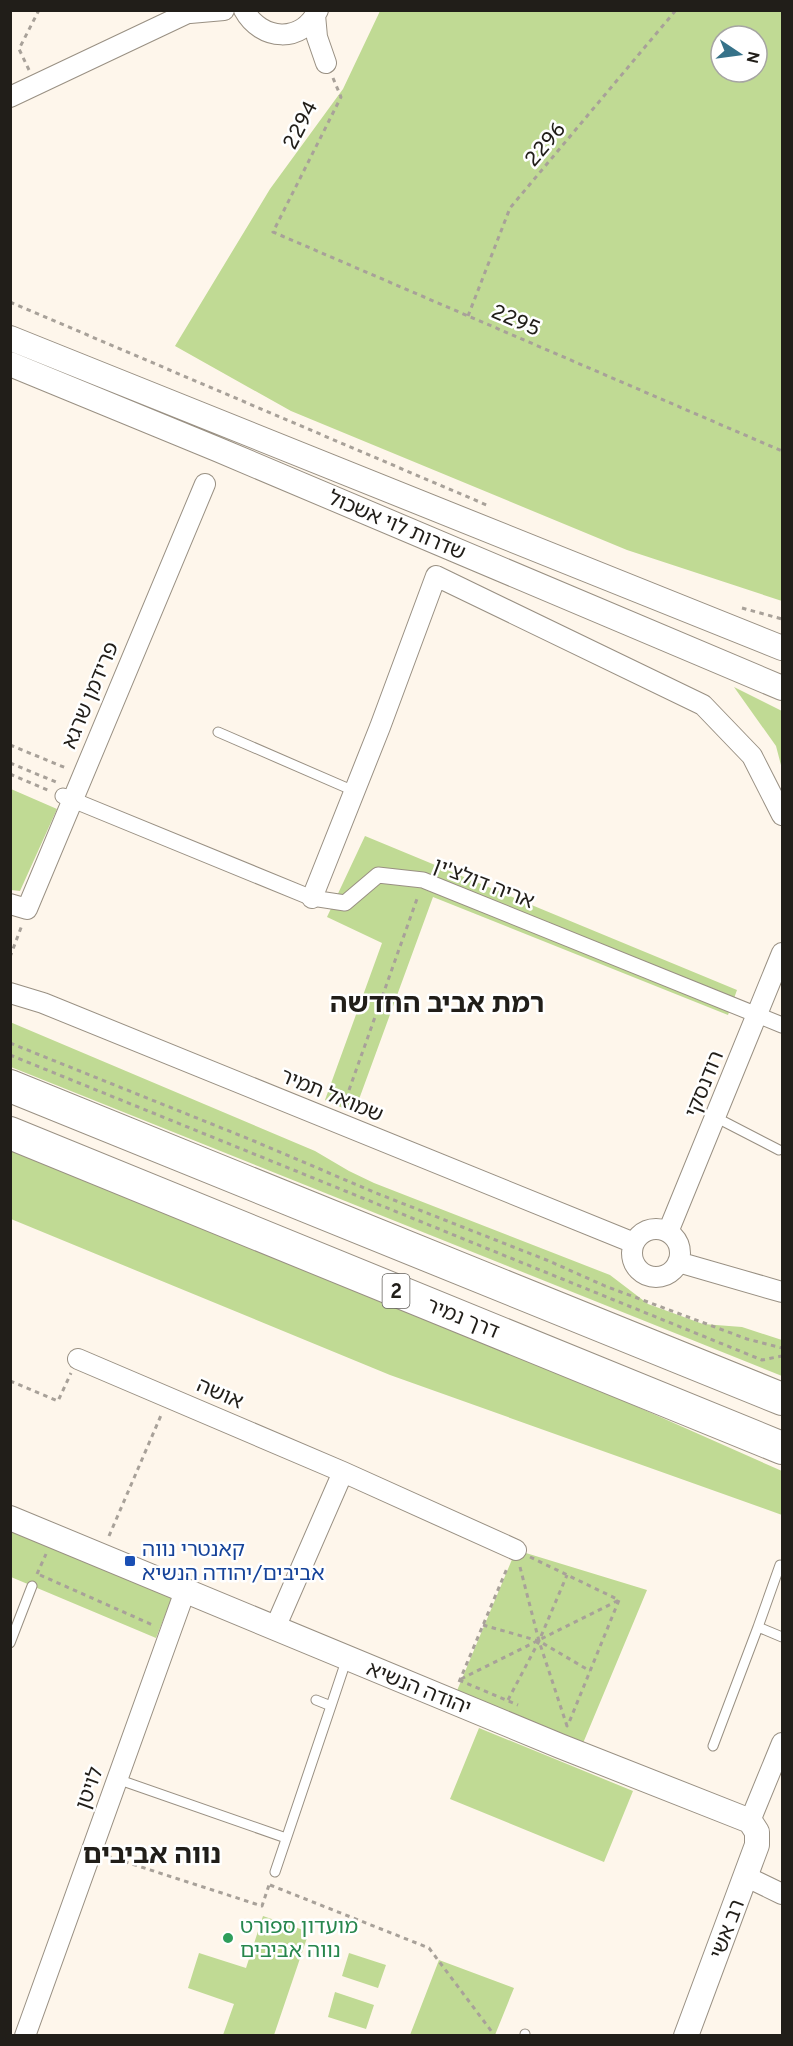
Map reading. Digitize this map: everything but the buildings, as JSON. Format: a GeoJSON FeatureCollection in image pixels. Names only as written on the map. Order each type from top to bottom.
{"type":"FeatureCollection","features":[{"type":"Feature","properties":{"kind":"highway","name":"2"},"geometry":{"type":"LineString","coordinates":[[10,1086],[783,1400]]}},
{"type":"Feature","properties":{"kind":"highway","name":"דרך נמיר"},"geometry":{"type":"LineString","coordinates":[[10,1133],[783,1448]]}},
{"type":"Feature","properties":{"kind":"street"},"geometry":{"type":"LineString","coordinates":[[10,97],[192,12],[224,10]]}},
{"type":"Feature","properties":{"kind":"street"},"geometry":{"type":"LineString","coordinates":[[241,11],[256,27],[265,32],[284,35],[313,23],[326,63]]}},
{"type":"Feature","properties":{"kind":"street","name":"שדרות לוי אשכול"},"geometry":{"type":"LineString","coordinates":[[10,338],[783,648]]}},
{"type":"Feature","properties":{"kind":"street","name":"שדרות לוי אשכול"},"geometry":{"type":"LineString","coordinates":[[10,364],[783,688]]}},
{"type":"Feature","properties":{"kind":"street","name":"פרידמן שרגא"},"geometry":{"type":"LineString","coordinates":[[19,907],[64,793],[205,484]]}},
{"type":"Feature","properties":{"kind":"street","name":"שדרות לוי אשכול"},"geometry":{"type":"LineString","coordinates":[[354,791],[436,576],[703,705],[752,756],[783,815]]}},
{"type":"Feature","properties":{"kind":"street"},"geometry":{"type":"LineString","coordinates":[[312,898],[354,791]]}},
{"type":"Feature","properties":{"kind":"street","name":"אריה דולצ'ין"},"geometry":{"type":"LineString","coordinates":[[64,793],[312,898],[345,903],[378,875],[423,880],[783,1025]]}},
{"type":"Feature","properties":{"kind":"street","name":"רודנסקי"},"geometry":{"type":"LineString","coordinates":[[668,1232],[717,1118],[783,953]]}},
{"type":"Feature","properties":{"kind":"street","name":"שמואל תמיר"},"geometry":{"type":"LineString","coordinates":[[10,993],[43,1003],[634,1243]]}},
{"type":"Feature","properties":{"kind":"street"},"geometry":{"type":"LineString","coordinates":[[652,1229],[668,1232],[676,1238],[679,1246],[678,1262],[667,1275],[659,1277],[643,1273],[633,1259],[634,1243],[644,1232],[652,1229]]}},
{"type":"Feature","properties":{"kind":"street"},"geometry":{"type":"LineString","coordinates":[[678,1262],[783,1292]]}},
{"type":"Feature","properties":{"kind":"street","name":"אושה"},"geometry":{"type":"LineString","coordinates":[[78,1359],[343,1472],[516,1550]]}},
{"type":"Feature","properties":{"kind":"street"},"geometry":{"type":"LineString","coordinates":[[275,1629],[343,1472]]}},
{"type":"Feature","properties":{"kind":"street","name":"יהודה הנשיא"},"geometry":{"type":"LineString","coordinates":[[10,1518],[560,1746],[750,1821]]}},
{"type":"Feature","properties":{"kind":"street","name":"לויטן"},"geometry":{"type":"LineString","coordinates":[[25,2036],[185,1591]]}},
{"type":"Feature","properties":{"kind":"street"},"geometry":{"type":"LineString","coordinates":[[750,1821],[783,1743]]}},
{"type":"Feature","properties":{"kind":"street","name":"רב אשי"},"geometry":{"type":"LineString","coordinates":[[686,2036],[757,1845],[757,1832],[750,1821]]}},
{"type":"Feature","properties":{"kind":"street"},"geometry":{"type":"LineString","coordinates":[[747,1877],[783,1894]]}},
{"type":"Feature","properties":{"kind":"lane"},"geometry":{"type":"LineString","coordinates":[[218,732],[354,791]]}},
{"type":"Feature","properties":{"kind":"lane"},"geometry":{"type":"LineString","coordinates":[[717,1118],[779,1150]]}},
{"type":"Feature","properties":{"kind":"lane"},"geometry":{"type":"LineString","coordinates":[[712,1746],[780,1565]]}},
{"type":"Feature","properties":{"kind":"lane"},"geometry":{"type":"LineString","coordinates":[[10,1643],[33,1586]]}},
{"type":"Feature","properties":{"kind":"lane"},"geometry":{"type":"LineString","coordinates":[[758,1627],[783,1637]]}},
{"type":"Feature","properties":{"kind":"lane"},"geometry":{"type":"LineString","coordinates":[[275,1872],[347,1658]]}},
{"type":"Feature","properties":{"kind":"lane"},"geometry":{"type":"LineString","coordinates":[[316,1700],[332,1706]]}},
{"type":"Feature","properties":{"kind":"lane"},"geometry":{"type":"LineString","coordinates":[[117,1779],[286,1838]]}},
{"type":"Feature","properties":{"kind":"path"},"geometry":{"type":"LineString","coordinates":[[37,85],[19,49],[39,10]]}},
{"type":"Feature","properties":{"kind":"path","name":"2296"},"geometry":{"type":"LineString","coordinates":[[468,316],[510,208],[676,10]]}},
{"type":"Feature","properties":{"kind":"path","name":"2294"},"geometry":{"type":"LineString","coordinates":[[273,232],[341,97],[326,63]]}},
{"type":"Feature","properties":{"kind":"path","name":"2295"},"geometry":{"type":"LineString","coordinates":[[273,232],[783,451]]}},
{"type":"Feature","properties":{"kind":"path"},"geometry":{"type":"LineString","coordinates":[[10,302],[495,509]]}},
{"type":"Feature","properties":{"kind":"path"},"geometry":{"type":"LineString","coordinates":[[736,607],[783,620]]}},
{"type":"Feature","properties":{"kind":"path"},"geometry":{"type":"LineString","coordinates":[[10,745],[74,771]]}},
{"type":"Feature","properties":{"kind":"path"},"geometry":{"type":"LineString","coordinates":[[10,763],[64,793]]}},
{"type":"Feature","properties":{"kind":"path"},"geometry":{"type":"LineString","coordinates":[[10,774],[64,793]]}},
{"type":"Feature","properties":{"kind":"path"},"geometry":{"type":"LineString","coordinates":[[337,1123],[423,880]]}},
{"type":"Feature","properties":{"kind":"path"},"geometry":{"type":"LineString","coordinates":[[10,957],[19,907]]}},
{"type":"Feature","properties":{"kind":"path"},"geometry":{"type":"LineString","coordinates":[[10,1042],[376,1193],[549,1261],[604,1286],[747,1339],[783,1348]]}},
{"type":"Feature","properties":{"kind":"path"},"geometry":{"type":"LineString","coordinates":[[10,1055],[762,1360],[783,1356]]}},
{"type":"Feature","properties":{"kind":"path"},"geometry":{"type":"LineString","coordinates":[[10,1381],[58,1401],[78,1359]]}},
{"type":"Feature","properties":{"kind":"path"},"geometry":{"type":"LineString","coordinates":[[100,1556],[169,1398]]}},
{"type":"Feature","properties":{"kind":"path"},"geometry":{"type":"LineString","coordinates":[[516,1550],[619,1600]]}},
{"type":"Feature","properties":{"kind":"path"},"geometry":{"type":"LineString","coordinates":[[459,1680],[516,1550]]}},
{"type":"Feature","properties":{"kind":"path"},"geometry":{"type":"LineString","coordinates":[[516,1550],[539,1641],[567,1726]]}},
{"type":"Feature","properties":{"kind":"path"},"geometry":{"type":"LineString","coordinates":[[33,1586],[37,1574],[170,1632]]}},
{"type":"Feature","properties":{"kind":"path"},"geometry":{"type":"LineString","coordinates":[[508,1700],[539,1641],[567,1575]]}},
{"type":"Feature","properties":{"kind":"path"},"geometry":{"type":"LineString","coordinates":[[459,1680],[619,1600]]}},
{"type":"Feature","properties":{"kind":"path"},"geometry":{"type":"LineString","coordinates":[[567,1726],[619,1600]]}},
{"type":"Feature","properties":{"kind":"path"},"geometry":{"type":"LineString","coordinates":[[483,1625],[539,1641],[590,1671]]}},
{"type":"Feature","properties":{"kind":"path"},"geometry":{"type":"LineString","coordinates":[[459,1680],[528,1709]]}},
{"type":"Feature","properties":{"kind":"path"},"geometry":{"type":"LineString","coordinates":[[557,1722],[567,1726]]}},
{"type":"Feature","properties":{"kind":"path"},"geometry":{"type":"LineString","coordinates":[[92,1851],[262,1906],[275,1872]]}},
{"type":"Feature","properties":{"kind":"path"},"geometry":{"type":"LineString","coordinates":[[269,1885],[429,1948],[495,2036]]}},
{"type":"Feature","properties":{"kind":"green space"},"geometry":{"type":"Polygon","coordinates":[[[380,11],[782,11],[782,601],[627,550],[291,411],[175,346],[270,189],[343,89],[380,11]]]}},
{"type":"Feature","properties":{"kind":"green space"},"geometry":{"type":"Polygon","coordinates":[[[734,687],[782,711],[782,769],[776,746],[734,687]]]}},
{"type":"Feature","properties":{"kind":"green space"},"geometry":{"type":"Polygon","coordinates":[[[11,789],[57,809],[20,891],[11,890],[11,789]]]}},
{"type":"Feature","properties":{"kind":"green space"},"geometry":{"type":"Polygon","coordinates":[[[365,836],[737,990],[728,1015],[433,897],[354,1113],[325,1100],[382,943],[327,917],[365,836]]]}},
{"type":"Feature","properties":{"kind":"green space"},"geometry":{"type":"Polygon","coordinates":[[[10,1022],[315,1151],[374,1183],[610,1275],[648,1304],[703,1324],[742,1327],[782,1340],[782,1376],[11,1067],[10,1022]]]}},
{"type":"Feature","properties":{"kind":"green space"},"geometry":{"type":"Polygon","coordinates":[[[10,1146],[412,1307],[782,1471],[782,1515],[390,1375],[11,1219],[10,1146]]]}},
{"type":"Feature","properties":{"kind":"green space"},"geometry":{"type":"Polygon","coordinates":[[[10,1530],[173,1595],[156,1638],[11,1577],[10,1530]]]}},
{"type":"Feature","properties":{"kind":"green space"},"geometry":{"type":"Polygon","coordinates":[[[516,1550],[647,1590],[581,1748],[456,1693],[516,1550]]]}},
{"type":"Feature","properties":{"kind":"green space"},"geometry":{"type":"Polygon","coordinates":[[[479,1728],[633,1791],[604,1862],[450,1799],[479,1728]]]}},
{"type":"Feature","properties":{"kind":"green space"},"geometry":{"type":"Polygon","coordinates":[[[263,1916],[309,1932],[274,2035],[223,2035],[234,2004],[188,1988],[199,1953],[246,1968],[263,1916]]]}},
{"type":"Feature","properties":{"kind":"green space"},"geometry":{"type":"Polygon","coordinates":[[[349,1953],[386,1965],[378,1988],[342,1976],[349,1953]]]}},
{"type":"Feature","properties":{"kind":"green space"},"geometry":{"type":"Polygon","coordinates":[[[439,1960],[514,1988],[495,2035],[410,2035],[439,1960]]]}},
{"type":"Feature","properties":{"kind":"green space"},"geometry":{"type":"Polygon","coordinates":[[[335,1992],[374,2005],[366,2029],[328,2017],[335,1992]]]}},
{"type":"Feature","properties":{"kind":"place","name":"קאנטרי נווה אביבים/יהודה הנשיא"},"geometry":{"type":"Point","coordinates":[130,1561]}},
{"type":"Feature","properties":{"kind":"place","name":"מועדון ספורט נווה אביבים"},"geometry":{"type":"Point","coordinates":[228,1938]}},
{"type":"Feature","properties":{"kind":"district","name":"רמת אביב החדשה"},"geometry":{"type":"Point","coordinates":[437,1003]}},
{"type":"Feature","properties":{"kind":"district","name":"נווה אביבים"},"geometry":{"type":"Point","coordinates":[152,1854]}}]}
